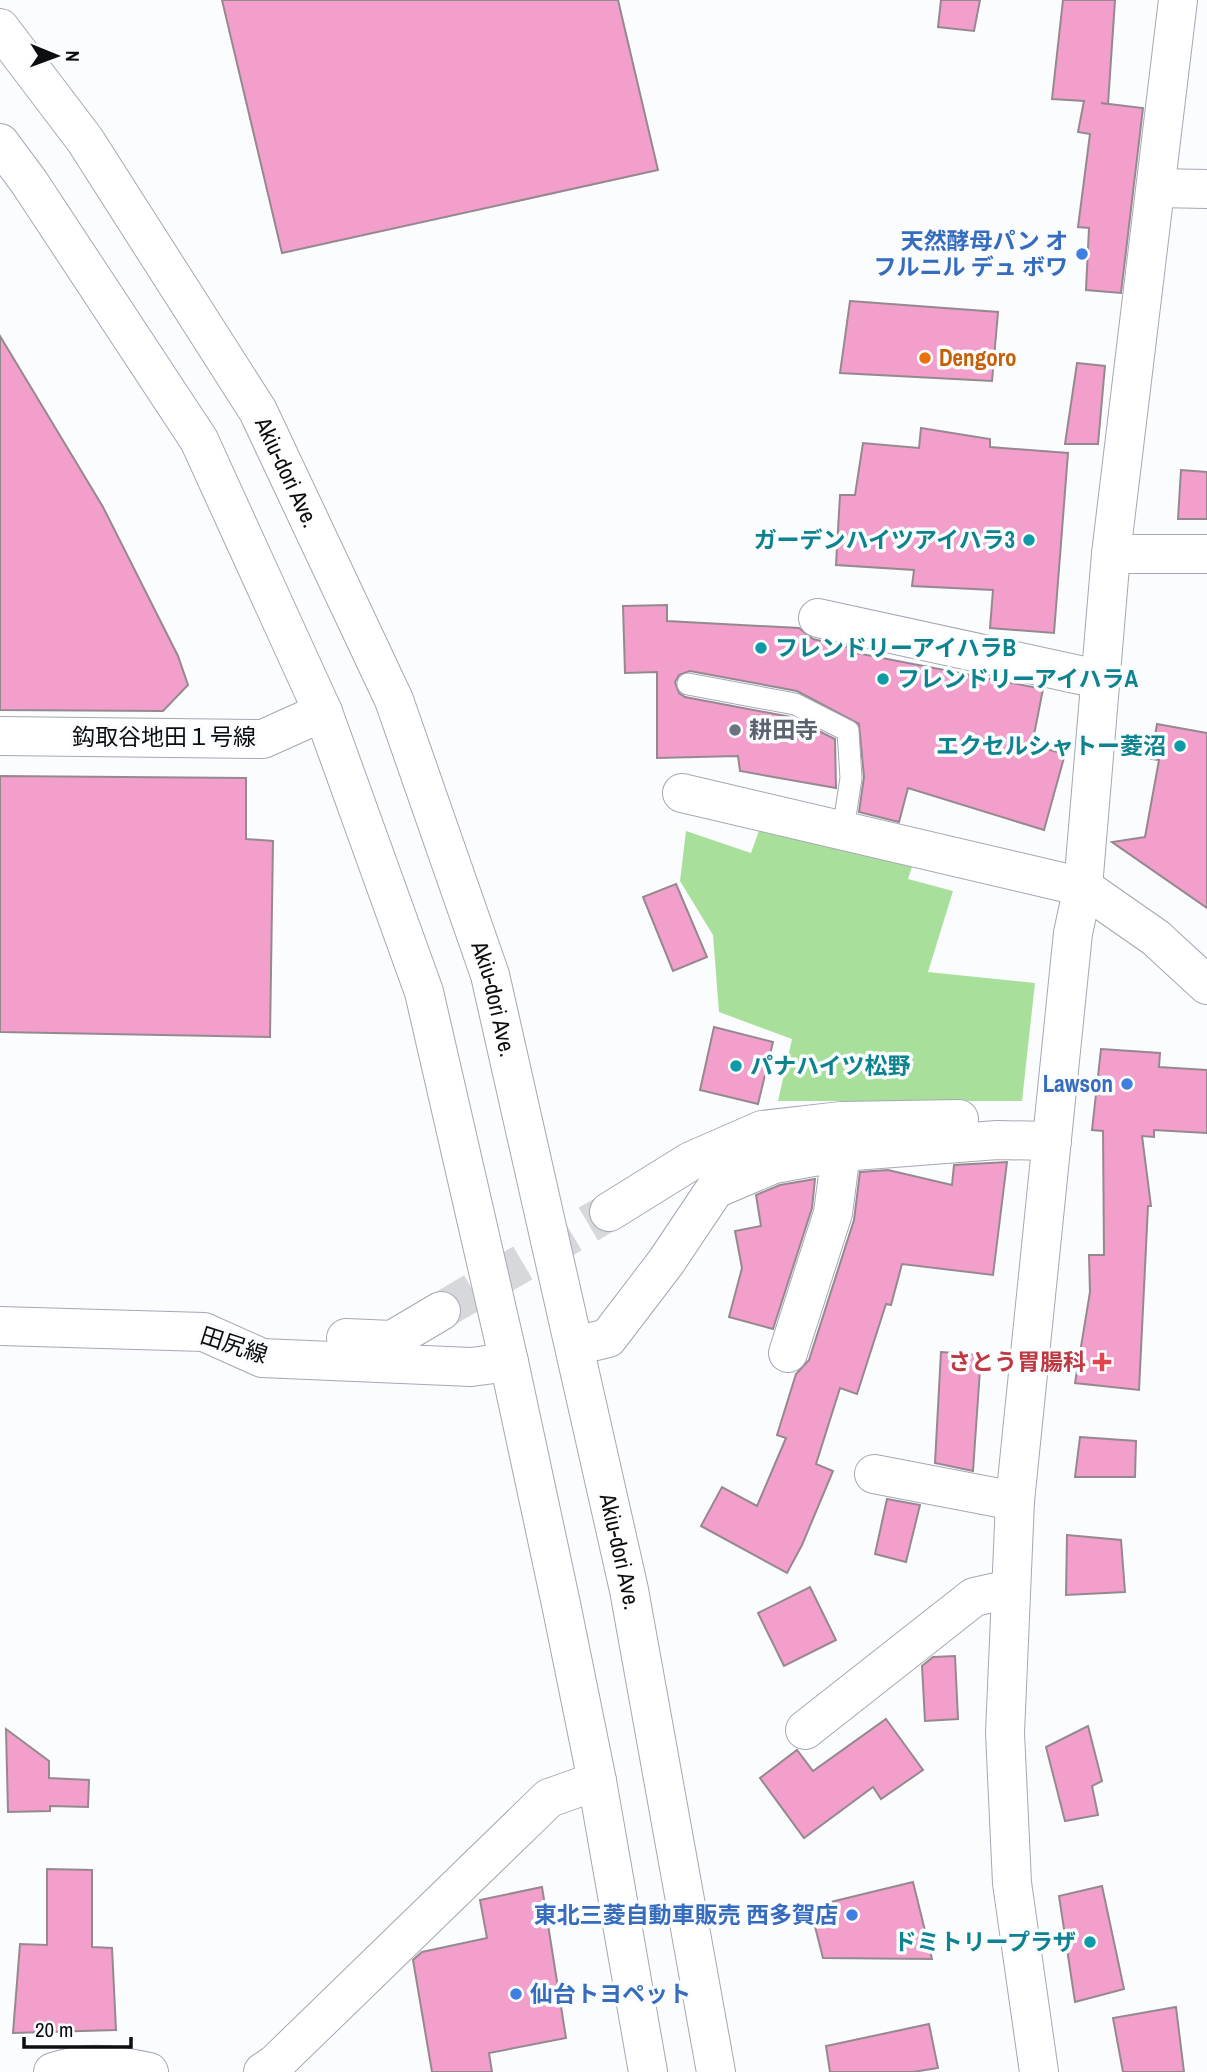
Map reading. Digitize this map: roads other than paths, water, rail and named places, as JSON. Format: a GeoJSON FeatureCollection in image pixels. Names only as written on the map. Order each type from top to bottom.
{"type":"FeatureCollection","features":[{"type":"Feature","properties":{"kind":"main road"},"geometry":{"type":"LineString","coordinates":[[1039,2072],[1012,1883],[1005,1733],[1015,1502],[1073,933],[1083,887],[1098,679],[1111,554],[1178,0]]}},
{"type":"Feature","properties":{"kind":"main road","name":"Akiu-dori Ave."},"geometry":{"type":"LineString","coordinates":[[0,28],[85,140],[258,411],[394,700],[489,975],[629,1590],[716,2072]]}},
{"type":"Feature","properties":{"kind":"main road"},"geometry":{"type":"LineString","coordinates":[[0,144],[29,182],[199,440],[323,712],[424,992],[509,1362],[597,1781],[648,2072]]}},
{"type":"Feature","properties":{"kind":"main road"},"geometry":{"type":"LineString","coordinates":[[1156,188],[1207,190]]}},
{"type":"Feature","properties":{"kind":"main road"},"geometry":{"type":"LineString","coordinates":[[1111,554],[1207,554]]}},
{"type":"Feature","properties":{"kind":"main road"},"geometry":{"type":"LineString","coordinates":[[818,618],[1098,679]]}},
{"type":"Feature","properties":{"kind":"main road","name":"鈎取谷地田１号線"},"geometry":{"type":"LineString","coordinates":[[0,736],[263,738],[323,712]]}},
{"type":"Feature","properties":{"kind":"main road"},"geometry":{"type":"LineString","coordinates":[[682,793],[1083,887],[1156,938],[1207,985]]}},
{"type":"Feature","properties":{"kind":"main road"},"geometry":{"type":"LineString","coordinates":[[609,1212],[691,1161],[762,1130],[841,1121],[997,1119],[1054,1127]]}},
{"type":"Feature","properties":{"kind":"main road"},"geometry":{"type":"LineString","coordinates":[[575,1346],[608,1338],[666,1262],[715,1189],[774,1164],[841,1152],[997,1140],[1054,1127]]}},
{"type":"Feature","properties":{"kind":"main road"},"geometry":{"type":"LineString","coordinates":[[788,1353],[833,1213],[841,1152]]}},
{"type":"Feature","properties":{"kind":"main road"},"geometry":{"type":"LineString","coordinates":[[204,1332],[392,1340],[441,1311]]}},
{"type":"Feature","properties":{"kind":"main road","name":"田尻線"},"geometry":{"type":"LineString","coordinates":[[0,1326],[204,1332],[262,1358],[471,1367],[509,1362]]}},
{"type":"Feature","properties":{"kind":"main road"},"geometry":{"type":"LineString","coordinates":[[874,1474],[1015,1502]]}},
{"type":"Feature","properties":{"kind":"main road"},"geometry":{"type":"LineString","coordinates":[[805,1730],[974,1597],[1010,1590]]}},
{"type":"Feature","properties":{"kind":"main road"},"geometry":{"type":"LineString","coordinates":[[262,2072],[275,2064],[549,1798],[597,1781]]}},
{"type":"Feature","properties":{"kind":"main road"},"geometry":{"type":"LineString","coordinates":[[53,2072],[77,2064],[113,2064],[149,2072]]}},
{"type":"Feature","properties":{"kind":"lane"},"geometry":{"type":"LineString","coordinates":[[688,684],[796,704],[848,731],[851,778],[843,830]]}},
{"type":"Feature","properties":{"kind":"tunnel"},"geometry":{"type":"LineString","coordinates":[[441,1311],[609,1212]]}},
{"type":"Feature","properties":{"kind":"place","name":"天然酵母パン オ フルニル デュ ボワ"},"geometry":{"type":"Point","coordinates":[1082,254]}},
{"type":"Feature","properties":{"kind":"place","name":"Dengoro"},"geometry":{"type":"Point","coordinates":[925,358]}},
{"type":"Feature","properties":{"kind":"place","name":"ガーデンハイツアイハラ3"},"geometry":{"type":"Point","coordinates":[1029,540]}},
{"type":"Feature","properties":{"kind":"place","name":"フレンドリーアイハラB"},"geometry":{"type":"Point","coordinates":[761,648]}},
{"type":"Feature","properties":{"kind":"place","name":"フレンドリーアイハラA"},"geometry":{"type":"Point","coordinates":[883,679]}},
{"type":"Feature","properties":{"kind":"place","name":"耕田寺"},"geometry":{"type":"Point","coordinates":[735,730]}},
{"type":"Feature","properties":{"kind":"place","name":"エクセルシャトー菱沼"},"geometry":{"type":"Point","coordinates":[1180,746]}},
{"type":"Feature","properties":{"kind":"place","name":"パナハイツ松野"},"geometry":{"type":"Point","coordinates":[736,1066]}},
{"type":"Feature","properties":{"kind":"place","name":"Lawson"},"geometry":{"type":"Point","coordinates":[1127,1084]}},
{"type":"Feature","properties":{"kind":"place","name":"さとう胃腸科"},"geometry":{"type":"Point","coordinates":[1102,1362]}},
{"type":"Feature","properties":{"kind":"place","name":"東北三菱自動車販売 西多賀店"},"geometry":{"type":"Point","coordinates":[852,1915]}},
{"type":"Feature","properties":{"kind":"place","name":"ドミトリープラザ"},"geometry":{"type":"Point","coordinates":[1090,1942]}},
{"type":"Feature","properties":{"kind":"place","name":"仙台トヨペット"},"geometry":{"type":"Point","coordinates":[516,1994]}}]}
